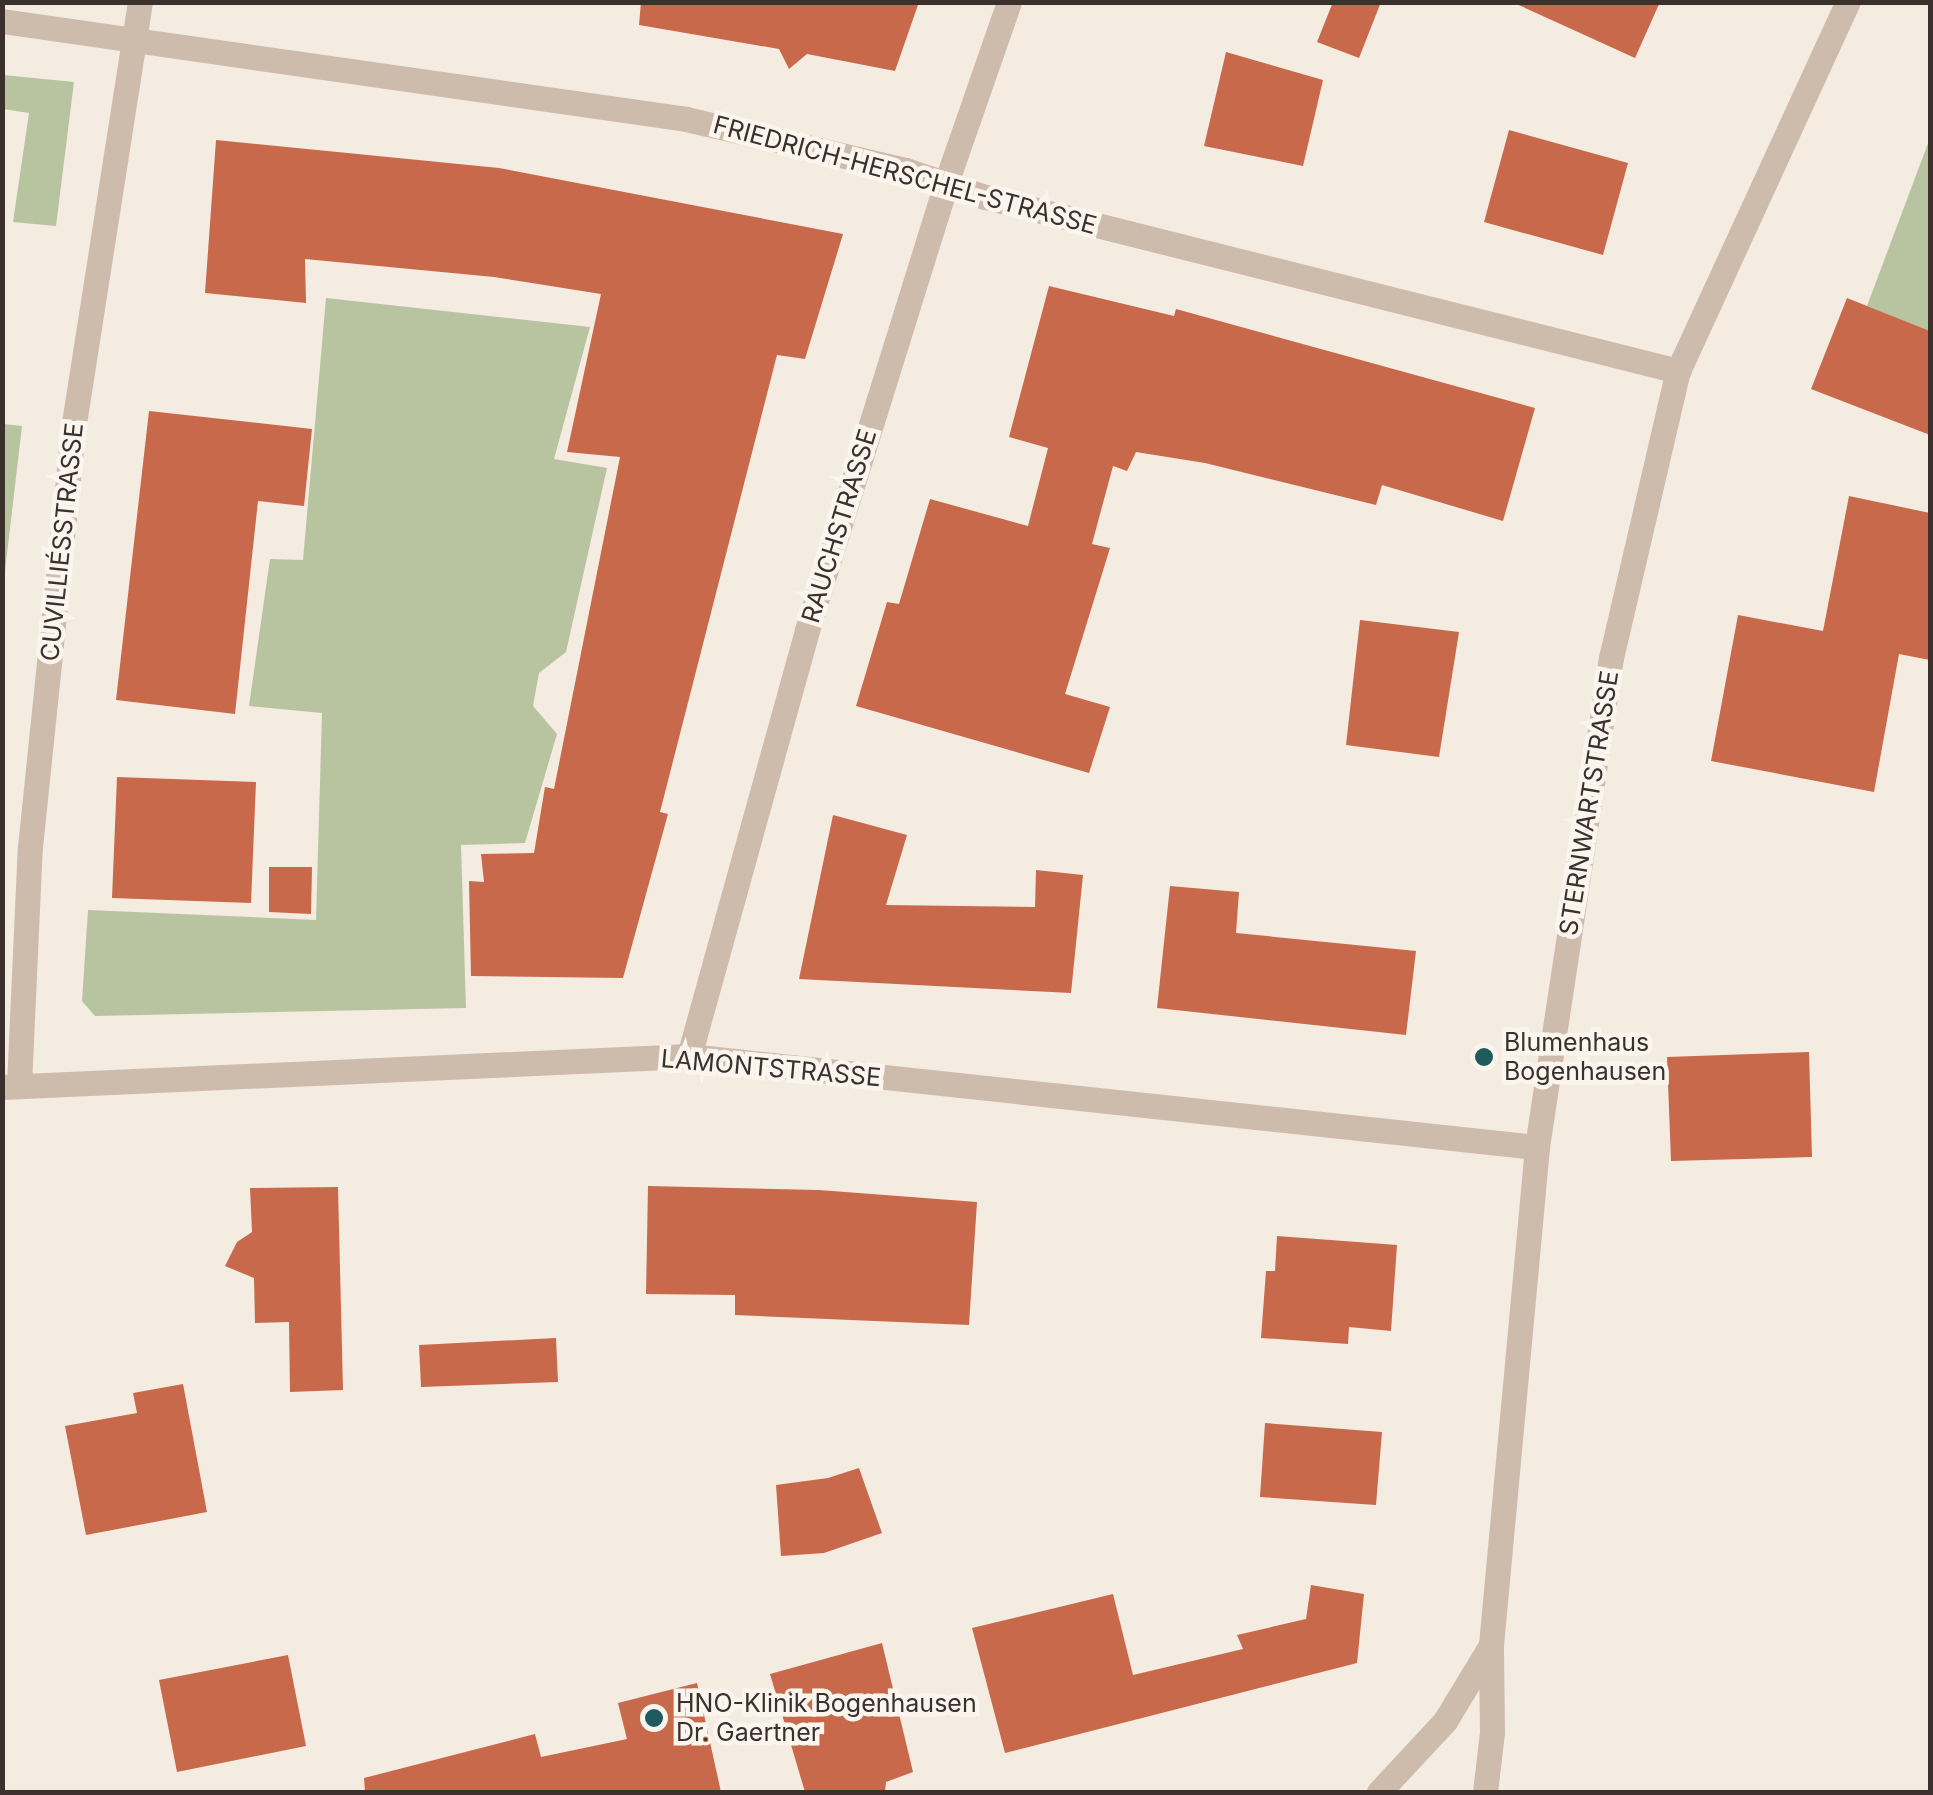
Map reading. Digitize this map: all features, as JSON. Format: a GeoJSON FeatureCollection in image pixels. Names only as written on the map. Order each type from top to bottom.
{"type":"FeatureCollection","features":[{"type":"Feature","properties":{"kind":"street","name":"CUVILLIÉSSTRASSE"},"geometry":{"type":"LineString","coordinates":[[11,1086],[30,847],[74,423],[140,2]]}},
{"type":"Feature","properties":{"kind":"street","name":"RAUCHSTRASSE"},"geometry":{"type":"LineString","coordinates":[[690,1056],[807,630],[946,183],[1009,2]]}},
{"type":"Feature","properties":{"kind":"street","name":"STERNWARTSTRASSE"},"geometry":{"type":"LineString","coordinates":[[1485,1792],[1492,1732],[1491,1645],[1537,1147],[1612,658],[1678,371],[1848,2]]}},
{"type":"Feature","properties":{"kind":"street","name":"FRIEDRICH-HERSCHEL-STRASSE"},"geometry":{"type":"LineString","coordinates":[[2,21],[686,118],[1678,371]]}},
{"type":"Feature","properties":{"kind":"street","name":"LAMONTSTRASSE"},"geometry":{"type":"LineString","coordinates":[[11,1086],[690,1056],[1537,1147]]}},
{"type":"Feature","properties":{"kind":"street","name":"STERNWARTSTRASSE"},"geometry":{"type":"LineString","coordinates":[[1378,1792],[1444,1721],[1491,1645]]}},
{"type":"Feature","properties":{"kind":"green space"},"geometry":{"type":"Polygon","coordinates":[[[3,75],[74,82],[56,226],[13,222],[29,113],[3,109],[3,75]]]}},
{"type":"Feature","properties":{"kind":"green space"},"geometry":{"type":"Polygon","coordinates":[[[1930,138],[1930,331],[1867,306],[1930,138]]]}},
{"type":"Feature","properties":{"kind":"green space"},"geometry":{"type":"Polygon","coordinates":[[[326,298],[590,327],[554,459],[607,468],[566,652],[539,673],[533,706],[557,734],[525,843],[461,845],[466,1008],[95,1016],[82,1001],[88,910],[316,920],[322,713],[249,706],[270,559],[303,560],[326,298]]]}},
{"type":"Feature","properties":{"kind":"green space"},"geometry":{"type":"Polygon","coordinates":[[[2,424],[22,426],[3,588],[2,424]]]}},
{"type":"Feature","properties":{"kind":"building"},"geometry":{"type":"Polygon","coordinates":[[[641,2],[919,2],[895,71],[807,54],[789,69],[779,49],[639,25],[641,2]]]}},
{"type":"Feature","properties":{"kind":"building"},"geometry":{"type":"Polygon","coordinates":[[[1333,2],[1381,2],[1359,58],[1317,42],[1333,2]]]}},
{"type":"Feature","properties":{"kind":"building"},"geometry":{"type":"Polygon","coordinates":[[[1512,2],[1660,2],[1635,58],[1512,2]]]}},
{"type":"Feature","properties":{"kind":"building"},"geometry":{"type":"Polygon","coordinates":[[[1226,52],[1323,80],[1303,166],[1204,146],[1226,52]]]}},
{"type":"Feature","properties":{"kind":"building"},"geometry":{"type":"Polygon","coordinates":[[[1509,130],[1628,163],[1603,255],[1484,222],[1509,130]]]}},
{"type":"Feature","properties":{"kind":"building"},"geometry":{"type":"Polygon","coordinates":[[[216,140],[499,168],[843,234],[805,359],[777,355],[660,812],[668,814],[623,978],[471,976],[469,881],[484,882],[481,854],[534,853],[545,787],[554,789],[620,457],[567,452],[601,294],[494,277],[305,259],[306,303],[205,293],[216,140]]]}},
{"type":"Feature","properties":{"kind":"building"},"geometry":{"type":"Polygon","coordinates":[[[1049,286],[1174,316],[1176,309],[1535,408],[1503,521],[1382,485],[1376,505],[1205,463],[1136,452],[1127,471],[1113,466],[1092,544],[1110,548],[1065,694],[1110,707],[1089,773],[856,706],[887,602],[899,604],[930,499],[1028,526],[1048,448],[1009,437],[1049,286]]]}},
{"type":"Feature","properties":{"kind":"building"},"geometry":{"type":"Polygon","coordinates":[[[1847,298],[1930,331],[1930,435],[1811,389],[1847,298]]]}},
{"type":"Feature","properties":{"kind":"building"},"geometry":{"type":"Polygon","coordinates":[[[149,411],[312,429],[304,506],[258,501],[235,714],[116,700],[149,411]]]}},
{"type":"Feature","properties":{"kind":"building"},"geometry":{"type":"Polygon","coordinates":[[[1849,496],[1930,513],[1930,660],[1899,654],[1874,792],[1711,761],[1738,615],[1823,631],[1849,496]]]}},
{"type":"Feature","properties":{"kind":"building"},"geometry":{"type":"Polygon","coordinates":[[[1360,620],[1459,632],[1439,757],[1346,745],[1360,620]]]}},
{"type":"Feature","properties":{"kind":"building"},"geometry":{"type":"Polygon","coordinates":[[[117,777],[256,782],[251,903],[112,898],[117,777]]]}},
{"type":"Feature","properties":{"kind":"building"},"geometry":{"type":"Polygon","coordinates":[[[833,815],[907,835],[886,905],[1035,907],[1036,870],[1083,875],[1071,993],[799,979],[833,815]]]}},
{"type":"Feature","properties":{"kind":"building"},"geometry":{"type":"Polygon","coordinates":[[[269,867],[312,867],[311,914],[269,912],[269,867]]]}},
{"type":"Feature","properties":{"kind":"building"},"geometry":{"type":"Polygon","coordinates":[[[1170,886],[1239,892],[1236,933],[1416,951],[1406,1035],[1157,1008],[1170,886]]]}},
{"type":"Feature","properties":{"kind":"building"},"geometry":{"type":"Polygon","coordinates":[[[1809,1052],[1812,1157],[1671,1161],[1667,1057],[1809,1052]]]}},
{"type":"Feature","properties":{"kind":"building"},"geometry":{"type":"Polygon","coordinates":[[[648,1186],[819,1190],[977,1202],[969,1325],[735,1315],[735,1295],[646,1294],[648,1186]]]}},
{"type":"Feature","properties":{"kind":"building"},"geometry":{"type":"Polygon","coordinates":[[[338,1187],[343,1390],[290,1392],[289,1322],[255,1323],[254,1278],[225,1266],[237,1242],[252,1232],[250,1188],[338,1187]]]}},
{"type":"Feature","properties":{"kind":"building"},"geometry":{"type":"Polygon","coordinates":[[[1277,1236],[1397,1245],[1391,1331],[1349,1327],[1348,1344],[1261,1338],[1266,1271],[1275,1271],[1277,1236]]]}},
{"type":"Feature","properties":{"kind":"building"},"geometry":{"type":"Polygon","coordinates":[[[556,1338],[558,1382],[421,1387],[419,1345],[556,1338]]]}},
{"type":"Feature","properties":{"kind":"building"},"geometry":{"type":"Polygon","coordinates":[[[183,1384],[207,1512],[86,1535],[65,1426],[137,1413],[133,1393],[183,1384]]]}},
{"type":"Feature","properties":{"kind":"building"},"geometry":{"type":"Polygon","coordinates":[[[1265,1423],[1382,1432],[1376,1505],[1260,1497],[1265,1423]]]}},
{"type":"Feature","properties":{"kind":"building"},"geometry":{"type":"Polygon","coordinates":[[[859,1468],[882,1533],[824,1553],[781,1556],[776,1485],[828,1478],[859,1468]]]}},
{"type":"Feature","properties":{"kind":"building"},"geometry":{"type":"Polygon","coordinates":[[[1311,1585],[1364,1594],[1357,1663],[1005,1753],[972,1628],[1113,1594],[1133,1675],[1243,1649],[1237,1635],[1306,1619],[1311,1585]]]}},
{"type":"Feature","properties":{"kind":"building"},"geometry":{"type":"Polygon","coordinates":[[[882,1643],[913,1772],[886,1782],[885,1792],[805,1792],[770,1674],[882,1643]]]}},
{"type":"Feature","properties":{"kind":"building"},"geometry":{"type":"Polygon","coordinates":[[[288,1655],[306,1746],[177,1772],[159,1680],[288,1655]]]}},
{"type":"Feature","properties":{"kind":"building"},"geometry":{"type":"Polygon","coordinates":[[[697,1683],[721,1792],[365,1792],[364,1778],[535,1734],[541,1757],[627,1739],[618,1703],[697,1683]]]}},
{"type":"Feature","properties":{"kind":"place","name":"Blumenhaus Bogenhausen"},"geometry":{"type":"Point","coordinates":[1484,1057]}},
{"type":"Feature","properties":{"kind":"place","name":"HNO-Klinik Bogenhausen Dr. Gaertner"},"geometry":{"type":"Point","coordinates":[654,1718]}}]}
